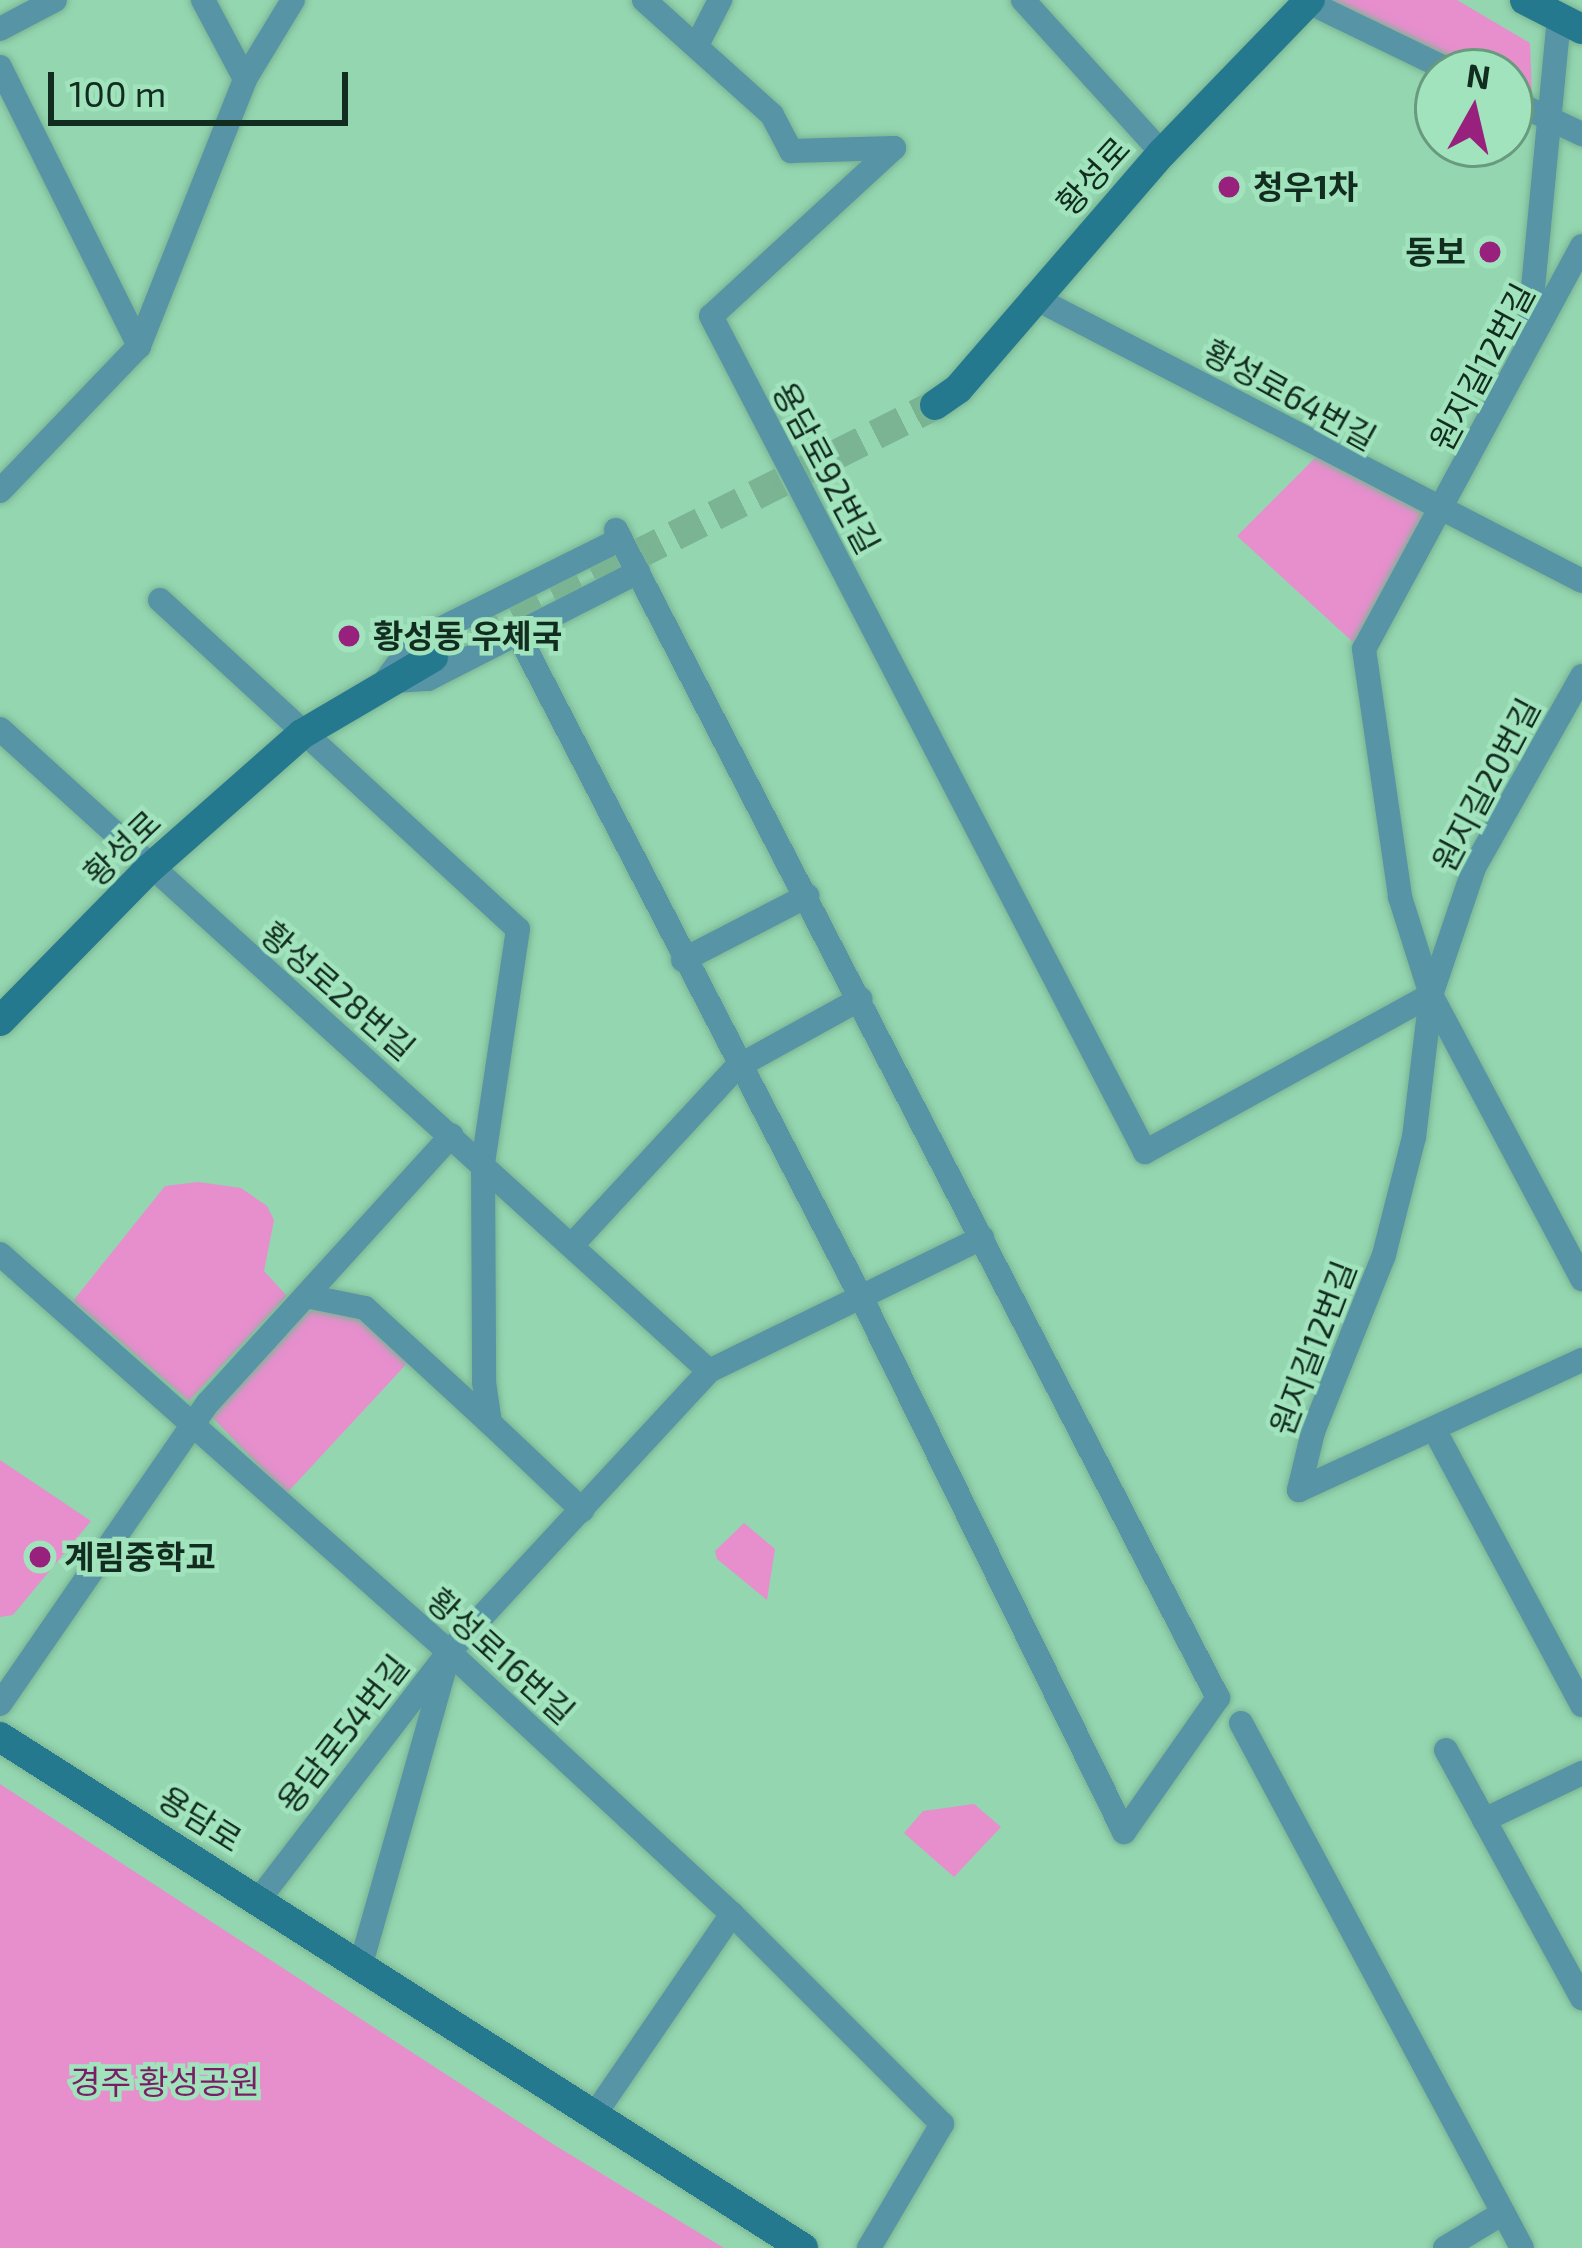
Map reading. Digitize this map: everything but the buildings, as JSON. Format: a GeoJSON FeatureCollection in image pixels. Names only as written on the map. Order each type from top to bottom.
{"type":"FeatureCollection","features":[{"type":"Feature","properties":{"kind":"street"},"geometry":{"type":"LineString","coordinates":[[0,29],[55,0]]}},
{"type":"Feature","properties":{"kind":"street"},"geometry":{"type":"LineString","coordinates":[[203,0],[245,80]]}},
{"type":"Feature","properties":{"kind":"street"},"geometry":{"type":"LineString","coordinates":[[0,491],[139,346],[245,80],[293,0]]}},
{"type":"Feature","properties":{"kind":"street","name":"용담로92번길"},"geometry":{"type":"LineString","coordinates":[[644,0],[772,115],[791,151],[894,148],[712,316],[1144,1152],[1431,995]]}},
{"type":"Feature","properties":{"kind":"street"},"geometry":{"type":"LineString","coordinates":[[697,45],[720,0]]}},
{"type":"Feature","properties":{"kind":"street"},"geometry":{"type":"LineString","coordinates":[[1023,0],[1162,153]]}},
{"type":"Feature","properties":{"kind":"street"},"geometry":{"type":"LineString","coordinates":[[1309,1],[1414,53]]}},
{"type":"Feature","properties":{"kind":"street","name":"황성로"},"geometry":{"type":"LineString","coordinates":[[935,405],[958,389],[1162,153],[1309,1]]}},
{"type":"Feature","properties":{"kind":"street"},"geometry":{"type":"LineString","coordinates":[[1526,354],[1550,119],[1570,24],[1528,1]]}},
{"type":"Feature","properties":{"kind":"street"},"geometry":{"type":"LineString","coordinates":[[0,67],[139,346]]}},
{"type":"Feature","properties":{"kind":"street"},"geometry":{"type":"LineString","coordinates":[[1534,111],[1582,134]]}},
{"type":"Feature","properties":{"kind":"street","name":"원지길12번길"},"geometry":{"type":"LineString","coordinates":[[1582,246],[1442,513],[1364,649],[1400,897],[1431,995],[1582,1279]]}},
{"type":"Feature","properties":{"kind":"street","name":"황성로64번길"},"geometry":{"type":"LineString","coordinates":[[1033,297],[1442,513],[1582,581]]}},
{"type":"Feature","properties":{"kind":"street"},"geometry":{"type":"LineString","coordinates":[[384,682],[414,642],[619,535],[1218,1698],[1124,1832],[861,1297],[737,1066],[518,634]]}},
{"type":"Feature","properties":{"kind":"street"},"geometry":{"type":"LineString","coordinates":[[384,682],[428,679],[638,572]]}},
{"type":"Feature","properties":{"kind":"street"},"geometry":{"type":"LineString","coordinates":[[160,599],[518,929],[483,1162],[490,1423]]}},
{"type":"Feature","properties":{"kind":"street","name":"황성로"},"geometry":{"type":"LineString","coordinates":[[0,1021],[149,869],[302,734],[433,657]]}},
{"type":"Feature","properties":{"kind":"street","name":"원지길20번길"},"geometry":{"type":"LineString","coordinates":[[1431,995],[1474,868],[1582,676]]}},
{"type":"Feature","properties":{"kind":"street","name":"황성로28번길"},"geometry":{"type":"LineString","coordinates":[[0,729],[149,869],[483,1162],[709,1371]]}},
{"type":"Feature","properties":{"kind":"street"},"geometry":{"type":"LineString","coordinates":[[683,960],[807,896]]}},
{"type":"Feature","properties":{"kind":"street","name":"원지길12번길"},"geometry":{"type":"LineString","coordinates":[[1431,995],[1414,1137],[1384,1255],[1313,1432],[1299,1490],[1582,1360]]}},
{"type":"Feature","properties":{"kind":"street"},"geometry":{"type":"LineString","coordinates":[[572,1244],[737,1066],[860,999]]}},
{"type":"Feature","properties":{"kind":"street"},"geometry":{"type":"LineString","coordinates":[[0,1704],[191,1426],[452,1135]]}},
{"type":"Feature","properties":{"kind":"street","name":"용담로54번길"},"geometry":{"type":"LineString","coordinates":[[260,1898],[449,1652],[709,1371],[982,1238]]}},
{"type":"Feature","properties":{"kind":"street","name":"황성로16번길"},"geometry":{"type":"LineString","coordinates":[[0,1254],[449,1652],[732,1914],[942,2124],[869,2248]]}},
{"type":"Feature","properties":{"kind":"street"},"geometry":{"type":"LineString","coordinates":[[306,1296],[365,1308],[582,1510]]}},
{"type":"Feature","properties":{"kind":"street"},"geometry":{"type":"LineString","coordinates":[[1435,1431],[1582,1705]]}},
{"type":"Feature","properties":{"kind":"street"},"geometry":{"type":"LineString","coordinates":[[361,1964],[449,1652]]}},
{"type":"Feature","properties":{"kind":"street"},"geometry":{"type":"LineString","coordinates":[[1241,1723],[1522,2248]]}},
{"type":"Feature","properties":{"kind":"street","name":"용담로"},"geometry":{"type":"LineString","coordinates":[[0,1737],[260,1898],[593,2117],[803,2248]]}},
{"type":"Feature","properties":{"kind":"street"},"geometry":{"type":"LineString","coordinates":[[1446,1750],[1582,1999]]}},
{"type":"Feature","properties":{"kind":"street"},"geometry":{"type":"LineString","coordinates":[[1484,1820],[1582,1773]]}},
{"type":"Feature","properties":{"kind":"street"},"geometry":{"type":"LineString","coordinates":[[593,2117],[732,1914]]}},
{"type":"Feature","properties":{"kind":"street"},"geometry":{"type":"LineString","coordinates":[[1445,2248],[1503,2213]]}},
{"type":"Feature","properties":{"kind":"green space"},"geometry":{"type":"Polygon","coordinates":[[[1329,0],[1457,0],[1530,43],[1530,48],[1420,48],[1329,0]]]}},
{"type":"Feature","properties":{"kind":"green space"},"geometry":{"type":"Polygon","coordinates":[[[1316,457],[1429,516],[1354,643],[1237,536],[1316,457]]]}},
{"type":"Feature","properties":{"kind":"green space"},"geometry":{"type":"Polygon","coordinates":[[[198,1182],[241,1188],[267,1206],[274,1220],[264,1271],[287,1296],[189,1401],[73,1301],[165,1186],[198,1182]]]}},
{"type":"Feature","properties":{"kind":"green space"},"geometry":{"type":"Polygon","coordinates":[[[321,1308],[361,1315],[412,1358],[286,1494],[211,1416],[304,1313],[321,1308]]]}},
{"type":"Feature","properties":{"kind":"green space"},"geometry":{"type":"Polygon","coordinates":[[[0,1460],[91,1521],[13,1615],[0,1617],[0,1460]]]}},
{"type":"Feature","properties":{"kind":"green space"},"geometry":{"type":"Polygon","coordinates":[[[744,1523],[775,1549],[767,1600],[717,1559],[715,1551],[744,1523]]]}},
{"type":"Feature","properties":{"kind":"green space","name":"경주 황성공원"},"geometry":{"type":"Polygon","coordinates":[[[0,1784],[556,2146],[724,2248],[0,2248],[0,1784]]]}},
{"type":"Feature","properties":{"kind":"green space"},"geometry":{"type":"Polygon","coordinates":[[[974,1804],[1001,1827],[954,1877],[904,1833],[923,1811],[974,1804]]]}},
{"type":"Feature","properties":{"kind":"tunnel"},"geometry":{"type":"LineString","coordinates":[[433,657],[935,405]]}},
{"type":"Feature","properties":{"kind":"place","name":"청우1차"},"geometry":{"type":"Point","coordinates":[1229,187]}},
{"type":"Feature","properties":{"kind":"place","name":"동보"},"geometry":{"type":"Point","coordinates":[1490,252]}},
{"type":"Feature","properties":{"kind":"place","name":"황성동 우체국"},"geometry":{"type":"Point","coordinates":[349,636]}},
{"type":"Feature","properties":{"kind":"place","name":"계림중학교"},"geometry":{"type":"Point","coordinates":[40,1557]}}]}
